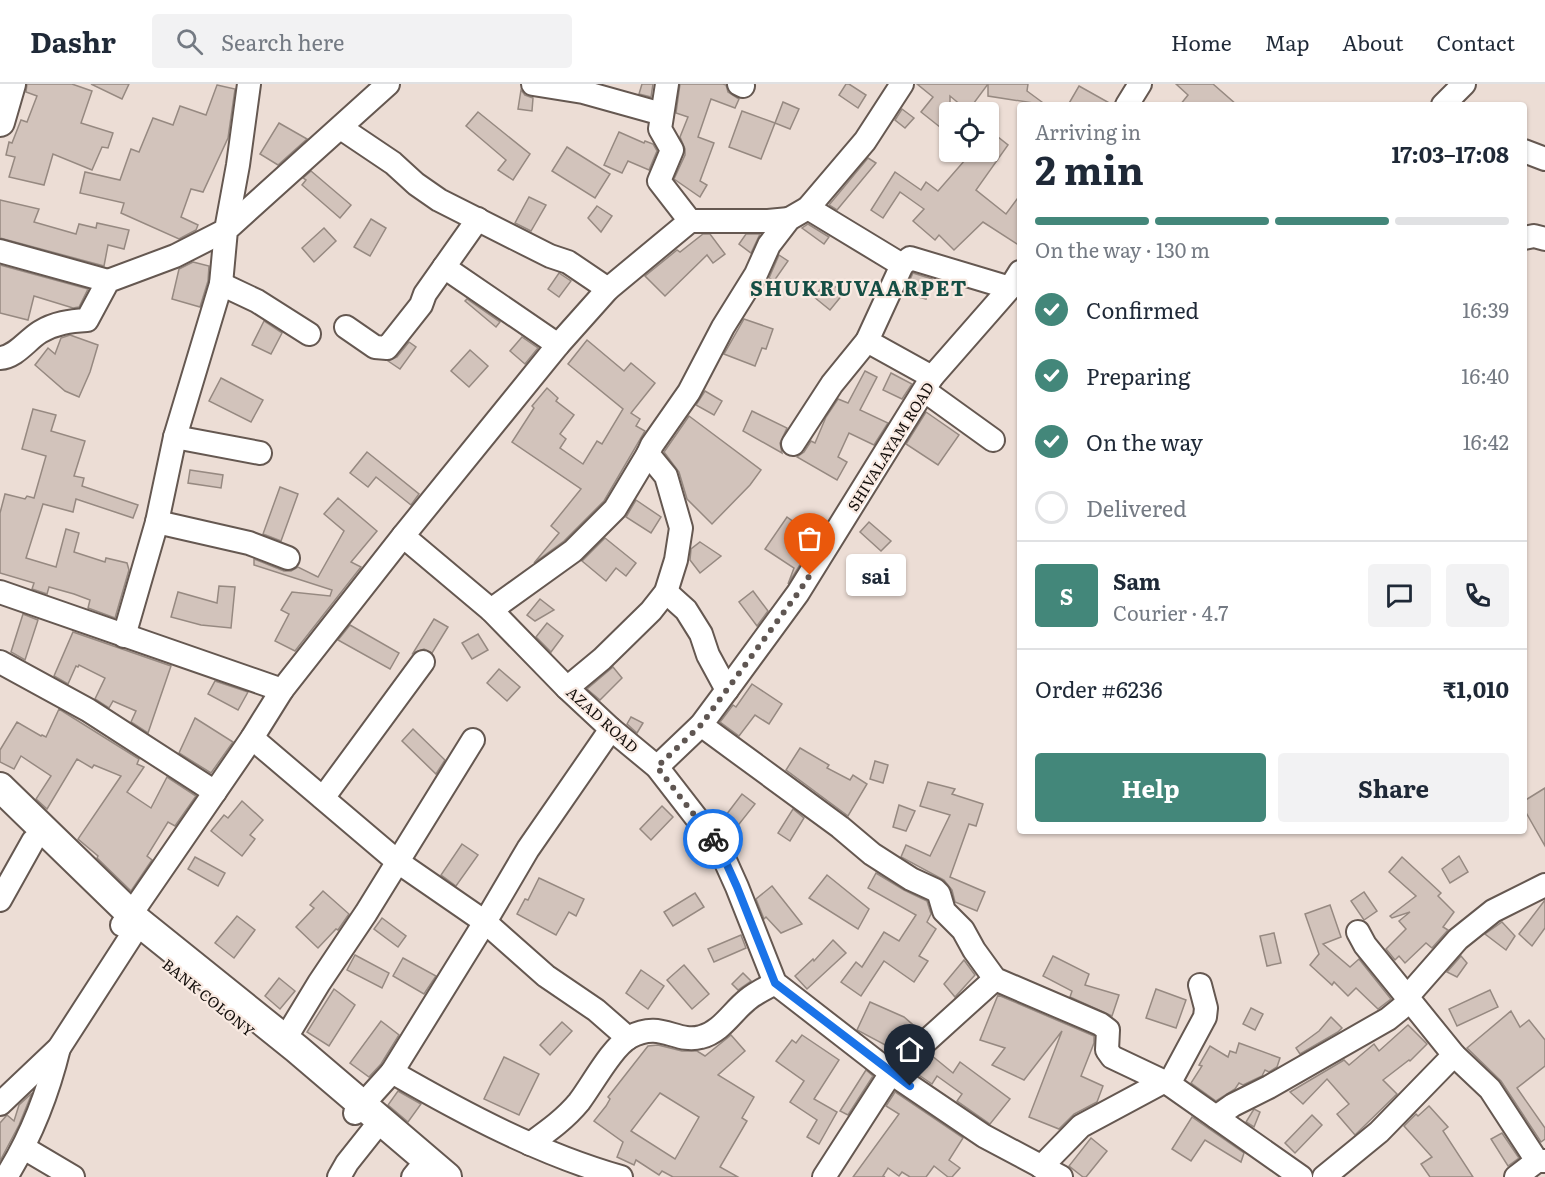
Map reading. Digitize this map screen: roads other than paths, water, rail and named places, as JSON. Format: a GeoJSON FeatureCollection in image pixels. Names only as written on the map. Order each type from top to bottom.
{"type":"FeatureCollection","features":[{"type":"Feature","properties":{"kind":"main road"},"geometry":{"type":"LineString","coordinates":[[0,122],[11,84]]}},
{"type":"Feature","properties":{"kind":"main road"},"geometry":{"type":"LineString","coordinates":[[0,787],[128,924],[285,1039],[364,1116],[447,1177]]}},
{"type":"Feature","properties":{"kind":"main road","name":"BANK COLONY"},"geometry":{"type":"LineString","coordinates":[[0,812],[128,924],[364,1116],[418,1175]]}},
{"type":"Feature","properties":{"kind":"street"},"geometry":{"type":"LineString","coordinates":[[124,636],[157,522],[175,437],[221,284],[226,230],[249,84]]}},
{"type":"Feature","properties":{"kind":"street"},"geometry":{"type":"LineString","coordinates":[[0,251],[108,281],[175,256],[226,230],[388,84]]}},
{"type":"Feature","properties":{"kind":"street"},"geometry":{"type":"LineString","coordinates":[[534,84],[583,92],[662,114]]}},
{"type":"Feature","properties":{"kind":"street"},"geometry":{"type":"LineString","coordinates":[[667,84],[660,129],[672,150],[659,181],[690,221]]}},
{"type":"Feature","properties":{"kind":"street"},"geometry":{"type":"LineString","coordinates":[[491,610],[573,551],[615,509],[689,392],[723,327],[756,274],[769,245],[865,141],[901,84]]}},
{"type":"Feature","properties":{"kind":"street"},"geometry":{"type":"LineString","coordinates":[[1129,102],[1140,84]]}},
{"type":"Feature","properties":{"kind":"street"},"geometry":{"type":"LineString","coordinates":[[1446,102],[1464,84]]}},
{"type":"Feature","properties":{"kind":"street"},"geometry":{"type":"LineString","coordinates":[[341,128],[393,163],[416,184],[439,200],[550,256],[568,262],[608,289]]}},
{"type":"Feature","properties":{"kind":"street"},"geometry":{"type":"LineString","coordinates":[[1527,152],[1545,159]]}},
{"type":"Feature","properties":{"kind":"street"},"geometry":{"type":"LineString","coordinates":[[6,1177],[24,1148],[52,1076],[59,1048],[128,924],[282,690],[558,345],[608,289],[690,221],[768,221],[799,213],[902,265]]}},
{"type":"Feature","properties":{"kind":"street"},"geometry":{"type":"LineString","coordinates":[[346,327],[375,347],[387,348],[421,304],[425,294],[478,219]]}},
{"type":"Feature","properties":{"kind":"street"},"geometry":{"type":"LineString","coordinates":[[1527,237],[1545,238]]}},
{"type":"Feature","properties":{"kind":"street"},"geometry":{"type":"LineString","coordinates":[[793,444],[832,384],[867,341],[902,265],[910,258],[1015,280]]}},
{"type":"Feature","properties":{"kind":"street"},"geometry":{"type":"LineString","coordinates":[[444,267],[558,345]]}},
{"type":"Feature","properties":{"kind":"street","name":"SHIVALAYAM ROAD"},"geometry":{"type":"LineString","coordinates":[[657,767],[701,725],[727,690],[798,593],[893,438],[929,384],[1015,280]]}},
{"type":"Feature","properties":{"kind":"street"},"geometry":{"type":"LineString","coordinates":[[0,358],[8,357],[40,332],[65,321],[87,320],[108,281]]}},
{"type":"Feature","properties":{"kind":"street"},"geometry":{"type":"LineString","coordinates":[[221,284],[256,301],[309,334]]}},
{"type":"Feature","properties":{"kind":"street"},"geometry":{"type":"LineString","coordinates":[[867,341],[929,384],[993,440]]}},
{"type":"Feature","properties":{"kind":"street"},"geometry":{"type":"LineString","coordinates":[[175,437],[260,453]]}},
{"type":"Feature","properties":{"kind":"street"},"geometry":{"type":"LineString","coordinates":[[567,687],[602,659],[651,611],[666,592],[678,552],[681,528],[666,476],[648,454]]}},
{"type":"Feature","properties":{"kind":"street"},"geometry":{"type":"LineString","coordinates":[[157,522],[249,543],[288,558]]}},
{"type":"Feature","properties":{"kind":"street","name":"AZAD ROAD"},"geometry":{"type":"LineString","coordinates":[[404,536],[491,610],[611,729],[657,767],[719,847],[775,983]]}},
{"type":"Feature","properties":{"kind":"street"},"geometry":{"type":"LineString","coordinates":[[0,592],[282,690]]}},
{"type":"Feature","properties":{"kind":"street"},"geometry":{"type":"LineString","coordinates":[[666,592],[686,610],[701,634],[708,655],[727,690]]}},
{"type":"Feature","properties":{"kind":"street"},"geometry":{"type":"LineString","coordinates":[[0,662],[88,710],[215,792]]}},
{"type":"Feature","properties":{"kind":"street"},"geometry":{"type":"LineString","coordinates":[[324,798],[423,662]]}},
{"type":"Feature","properties":{"kind":"street"},"geometry":{"type":"LineString","coordinates":[[701,725],[840,827],[872,854],[911,879],[935,890],[939,894],[944,911],[963,930],[995,979],[1100,1024],[1108,1030],[1107,1050],[1112,1057],[1166,1083],[1301,1177]]}},
{"type":"Feature","properties":{"kind":"street"},"geometry":{"type":"LineString","coordinates":[[339,1177],[347,1163],[364,1116],[528,849],[611,729]]}},
{"type":"Feature","properties":{"kind":"street"},"geometry":{"type":"LineString","coordinates":[[252,738],[398,862],[485,922],[546,976],[596,1010],[628,1038]]}},
{"type":"Feature","properties":{"kind":"street"},"geometry":{"type":"LineString","coordinates":[[285,1039],[474,740]]}},
{"type":"Feature","properties":{"kind":"street"},"geometry":{"type":"LineString","coordinates":[[0,900],[33,841]]}},
{"type":"Feature","properties":{"kind":"street"},"geometry":{"type":"LineString","coordinates":[[1216,1117],[1233,1105],[1388,1019],[1404,1006],[1407,996],[1458,939],[1493,911],[1545,885]]}},
{"type":"Feature","properties":{"kind":"street"},"geometry":{"type":"LineString","coordinates":[[1358,932],[1365,945],[1454,1055],[1490,1089],[1541,1161],[1516,1177]]}},
{"type":"Feature","properties":{"kind":"street"},"geometry":{"type":"LineString","coordinates":[[830,1175],[891,1073],[995,979]]}},
{"type":"Feature","properties":{"kind":"street"},"geometry":{"type":"LineString","coordinates":[[530,1144],[562,1121],[628,1038],[648,1030],[665,1031],[687,1038],[703,1037],[723,1025],[748,999],[775,983],[891,1073],[984,1136],[1051,1172],[1081,1126],[1166,1083],[1206,1017],[1200,985]]}},
{"type":"Feature","properties":{"kind":"street"},"geometry":{"type":"LineString","coordinates":[[0,1104],[59,1048]]}},
{"type":"Feature","properties":{"kind":"street"},"geometry":{"type":"LineString","coordinates":[[1324,1177],[1378,1132],[1454,1055]]}},
{"type":"Feature","properties":{"kind":"street"},"geometry":{"type":"LineString","coordinates":[[392,1072],[455,1108],[530,1144],[591,1169],[621,1177]]}},
{"type":"Feature","properties":{"kind":"street"},"geometry":{"type":"LineString","coordinates":[[24,1148],[73,1177]]}},
{"type":"Feature","properties":{"kind":"place","name":"sai"},"geometry":{"type":"Point","coordinates":[810,575]}},
{"type":"Feature","properties":{"kind":"district","name":"SHUKRUVAARPET"},"geometry":{"type":"Point","coordinates":[859,286]}}]}
